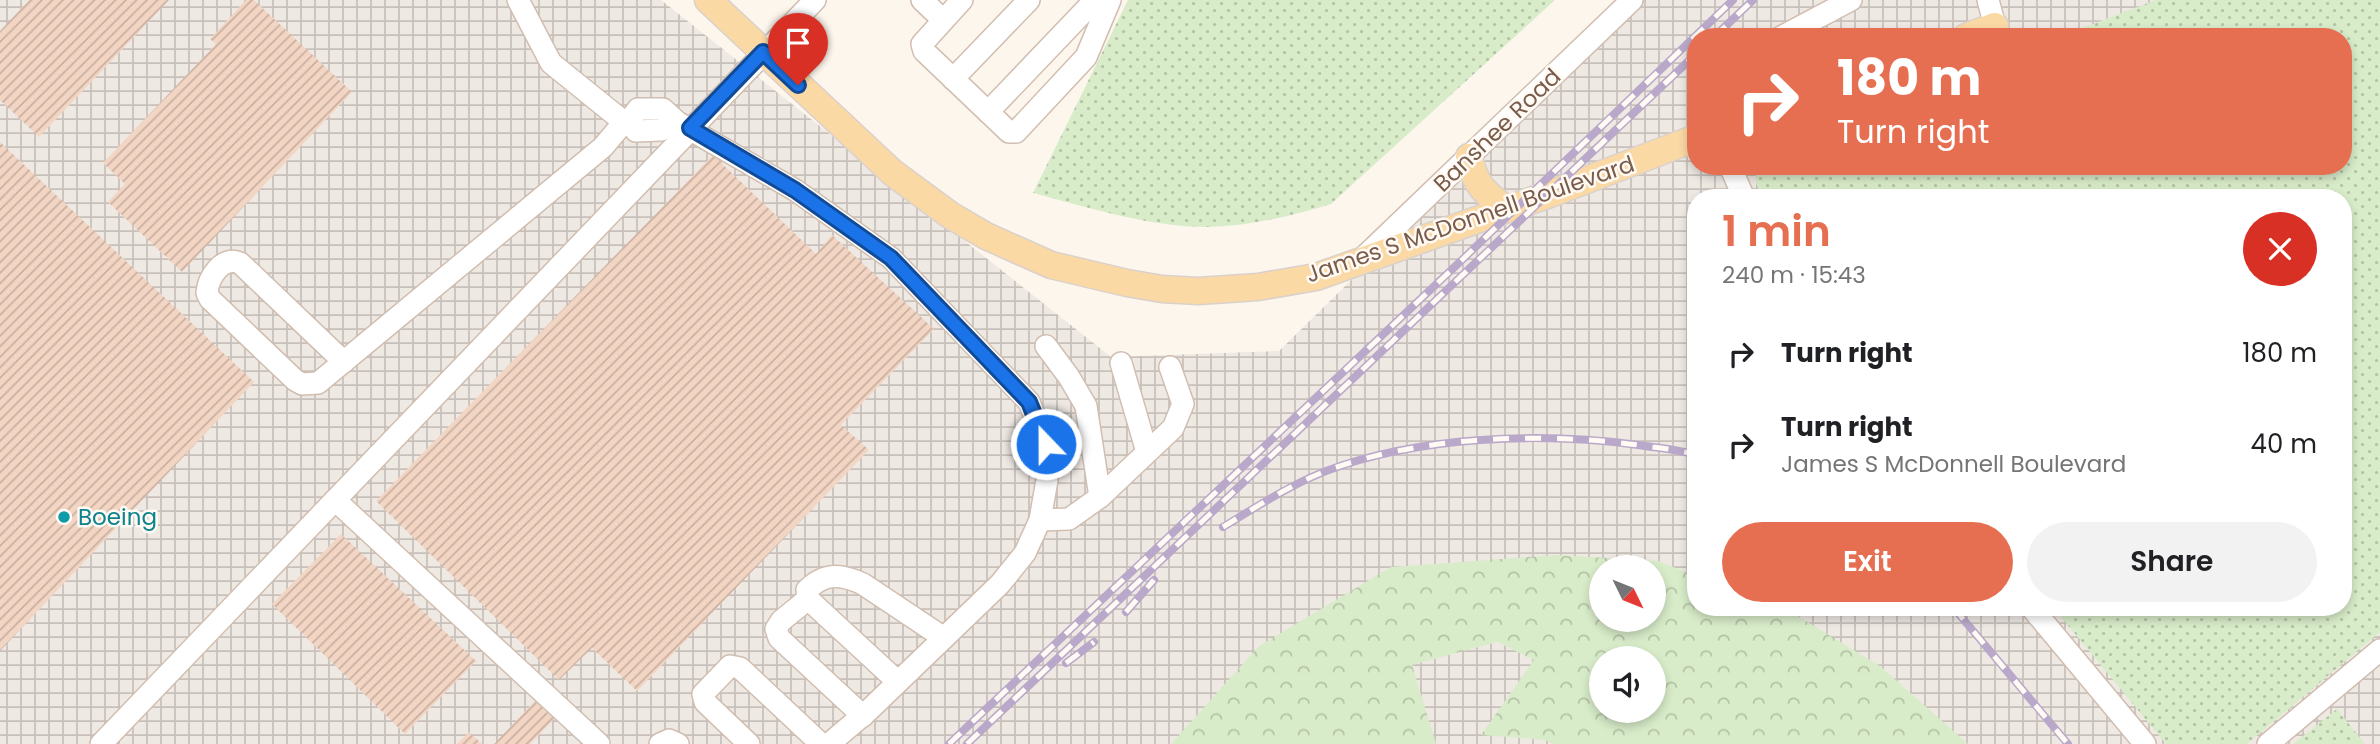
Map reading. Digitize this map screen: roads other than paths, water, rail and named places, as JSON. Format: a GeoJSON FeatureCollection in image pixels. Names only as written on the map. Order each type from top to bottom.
{"type":"FeatureCollection","features":[{"type":"Feature","properties":{"kind":"main road","name":"James S McDonnell Boulevard"},"geometry":{"type":"LineString","coordinates":[[708,0],[868,151],[919,194],[986,236],[1051,265],[1162,289],[1258,287],[1306,279],[1506,209],[1687,141]]}},
{"type":"Feature","properties":{"kind":"main road"},"geometry":{"type":"LineString","coordinates":[[1990,28],[1995,26]]}},
{"type":"Feature","properties":{"kind":"main road"},"geometry":{"type":"LineString","coordinates":[[1469,157],[1473,176],[1484,192],[1506,209]]}},
{"type":"Feature","properties":{"kind":"street"},"geometry":{"type":"LineString","coordinates":[[518,0],[551,63],[626,121]]}},
{"type":"Feature","properties":{"kind":"street"},"geometry":{"type":"LineString","coordinates":[[101,744],[335,500],[684,125],[815,0]]}},
{"type":"Feature","properties":{"kind":"street"},"geometry":{"type":"LineString","coordinates":[[922,0],[943,20]]}},
{"type":"Feature","properties":{"kind":"street"},"geometry":{"type":"LineString","coordinates":[[962,0],[922,44],[924,51],[1009,132],[1016,132],[1086,57],[1110,0]]}},
{"type":"Feature","properties":{"kind":"street"},"geometry":{"type":"LineString","coordinates":[[953,79],[1028,0]]}},
{"type":"Feature","properties":{"kind":"street"},"geometry":{"type":"LineString","coordinates":[[988,112],[1095,0]]}},
{"type":"Feature","properties":{"kind":"street","name":"Banshee Road"},"geometry":{"type":"LineString","coordinates":[[1361,260],[1632,0]]}},
{"type":"Feature","properties":{"kind":"street"},"geometry":{"type":"LineString","coordinates":[[1798,28],[1850,0]]}},
{"type":"Feature","properties":{"kind":"street"},"geometry":{"type":"LineString","coordinates":[[1988,0],[1995,26]]}},
{"type":"Feature","properties":{"kind":"street"},"geometry":{"type":"LineString","coordinates":[[344,362],[240,263],[227,261],[211,277],[207,293],[210,299],[295,380],[302,384],[318,383],[344,362],[603,147],[638,109],[663,109],[684,125],[795,190],[891,258],[1029,402],[1046,444],[1047,480],[1040,520],[1025,552],[1000,584],[863,716],[830,744]]}},
{"type":"Feature","properties":{"kind":"street"},"geometry":{"type":"LineString","coordinates":[[1046,346],[1086,406],[1100,497]]}},
{"type":"Feature","properties":{"kind":"street"},"geometry":{"type":"LineString","coordinates":[[1121,363],[1147,452]]}},
{"type":"Feature","properties":{"kind":"street"},"geometry":{"type":"LineString","coordinates":[[1040,520],[1069,519],[1100,497],[1173,428],[1183,404],[1170,367]]}},
{"type":"Feature","properties":{"kind":"street"},"geometry":{"type":"LineString","coordinates":[[335,500],[599,744]]}},
{"type":"Feature","properties":{"kind":"street"},"geometry":{"type":"LineString","coordinates":[[898,682],[808,598],[807,590],[818,579],[830,575],[850,578],[944,638]]}},
{"type":"Feature","properties":{"kind":"street"},"geometry":{"type":"LineString","coordinates":[[808,598],[781,621],[776,629],[779,638],[863,716]]}},
{"type":"Feature","properties":{"kind":"street"},"geometry":{"type":"LineString","coordinates":[[2038,616],[2145,744]]}},
{"type":"Feature","properties":{"kind":"street"},"geometry":{"type":"LineString","coordinates":[[2268,744],[2380,650]]}},
{"type":"Feature","properties":{"kind":"street"},"geometry":{"type":"LineString","coordinates":[[749,744],[705,702],[703,694],[730,666],[740,668],[821,744]]}},
{"type":"Feature","properties":{"kind":"street"},"geometry":{"type":"LineString","coordinates":[[660,744],[669,740],[678,744]]}},
{"type":"Feature","properties":{"kind":"railway"},"geometry":{"type":"LineString","coordinates":[[1704,28],[1733,0]]}},
{"type":"Feature","properties":{"kind":"railway"},"geometry":{"type":"LineString","coordinates":[[1723,28],[1753,0]]}},
{"type":"Feature","properties":{"kind":"railway"},"geometry":{"type":"LineString","coordinates":[[949,744],[1687,44]]}},
{"type":"Feature","properties":{"kind":"railway"},"geometry":{"type":"LineString","coordinates":[[967,744],[1687,63]]}},
{"type":"Feature","properties":{"kind":"railway"},"geometry":{"type":"LineString","coordinates":[[1223,527],[1286,490],[1326,471],[1400,450],[1521,438],[1601,441],[1687,453]]}},
{"type":"Feature","properties":{"kind":"railway"},"geometry":{"type":"LineString","coordinates":[[1126,612],[1154,580]]}},
{"type":"Feature","properties":{"kind":"railway"},"geometry":{"type":"LineString","coordinates":[[1961,616],[2068,744]]}},
{"type":"Feature","properties":{"kind":"railway"},"geometry":{"type":"LineString","coordinates":[[1066,663],[1094,642]]}},
{"type":"Feature","properties":{"kind":"place","name":"Boeing"},"geometry":{"type":"Point","coordinates":[64,517]}}]}
